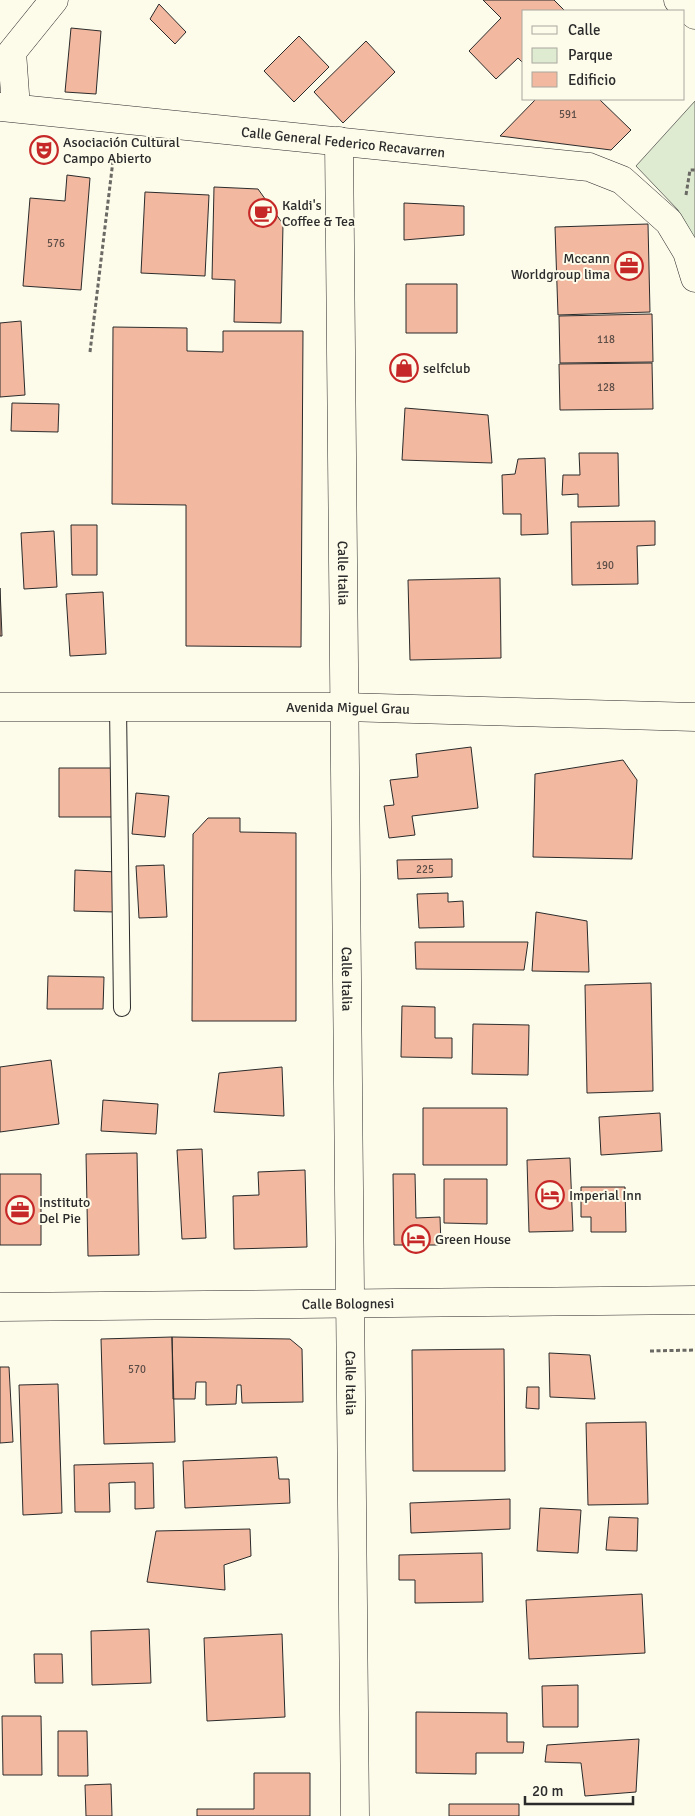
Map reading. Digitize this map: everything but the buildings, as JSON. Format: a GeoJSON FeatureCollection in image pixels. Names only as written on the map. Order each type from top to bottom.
{"type":"FeatureCollection","features":[{"type":"Feature","properties":{"kind":"street"},"geometry":{"type":"LineString","coordinates":[[8,107],[6,46],[54,0]]}},
{"type":"Feature","properties":{"kind":"street"},"geometry":{"type":"LineString","coordinates":[[678,0],[695,14]]}},
{"type":"Feature","properties":{"kind":"street","name":"Calle General Federico Recavarren"},"geometry":{"type":"LineString","coordinates":[[8,107],[589,167],[622,180],[669,222],[687,252],[695,278]]}},
{"type":"Feature","properties":{"kind":"street","name":"Calle Italia"},"geometry":{"type":"LineString","coordinates":[[339,140],[355,1816]]}},
{"type":"Feature","properties":{"kind":"street","name":"Avenida Miguel Grau"},"geometry":{"type":"LineString","coordinates":[[0,707],[344,707],[695,717]]}},
{"type":"Feature","properties":{"kind":"street","name":"Calle Bolognesi"},"geometry":{"type":"LineString","coordinates":[[0,1307],[695,1300]]}},
{"type":"Feature","properties":{"kind":"lane"},"geometry":{"type":"LineString","coordinates":[[118,707],[122,1008]]}},
{"type":"Feature","properties":{"kind":"path"},"geometry":{"type":"LineString","coordinates":[[90,352],[118,118]]}},
{"type":"Feature","properties":{"kind":"path"},"geometry":{"type":"LineString","coordinates":[[686,196],[690,170],[695,170]]}},
{"type":"Feature","properties":{"kind":"path"},"geometry":{"type":"LineString","coordinates":[[650,1351],[695,1350]]}},
{"type":"Feature","properties":{"kind":"green space"},"geometry":{"type":"Polygon","coordinates":[[[695,101],[695,247],[678,210],[636,166],[695,101]]]}},
{"type":"Feature","properties":{"kind":"place","name":"Asociación Cultural Campo Abierto"},"geometry":{"type":"Point","coordinates":[44,150]}},
{"type":"Feature","properties":{"kind":"place","name":"Kaldi's Coffee & Tea"},"geometry":{"type":"Point","coordinates":[263,213]}},
{"type":"Feature","properties":{"kind":"place","name":"Mccann Worldgroup lima"},"geometry":{"type":"Point","coordinates":[629,266]}},
{"type":"Feature","properties":{"kind":"place","name":"selfclub"},"geometry":{"type":"Point","coordinates":[404,368]}},
{"type":"Feature","properties":{"kind":"place","name":"Imperial Inn"},"geometry":{"type":"Point","coordinates":[550,1195]}},
{"type":"Feature","properties":{"kind":"place","name":"Instituto Del Pie"},"geometry":{"type":"Point","coordinates":[20,1210]}},
{"type":"Feature","properties":{"kind":"place","name":"Green House"},"geometry":{"type":"Point","coordinates":[416,1239]}}]}
